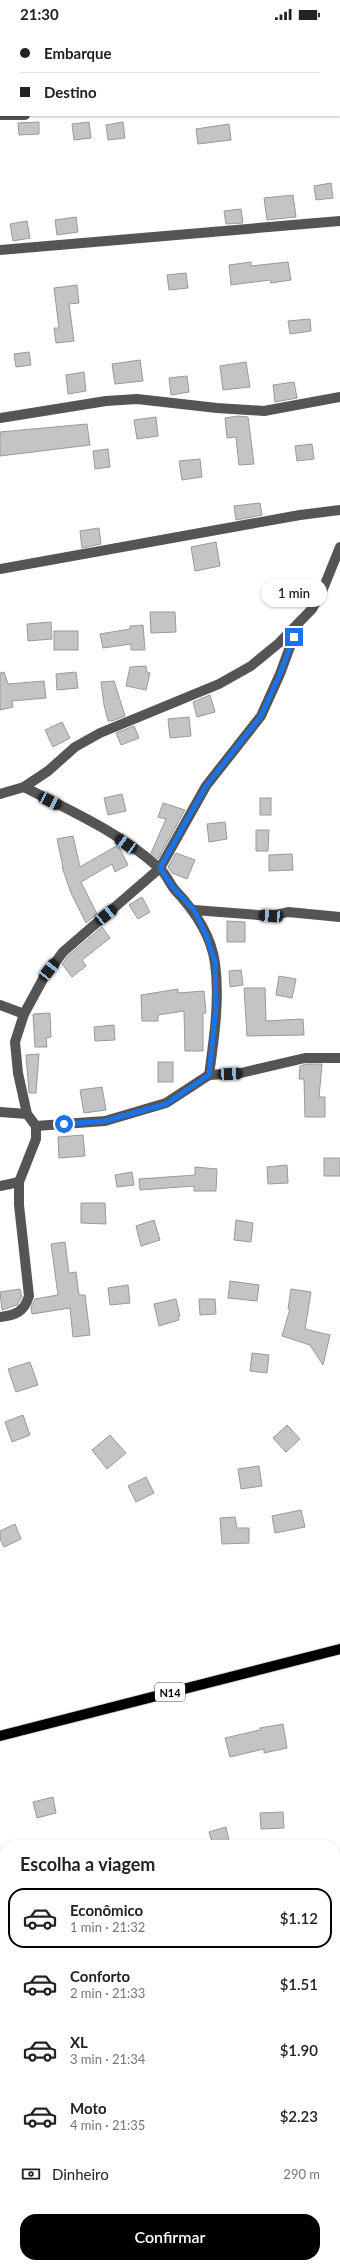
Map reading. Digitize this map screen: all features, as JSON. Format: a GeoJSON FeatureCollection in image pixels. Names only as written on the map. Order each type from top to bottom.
{"type":"FeatureCollection","features":[{"type":"Feature","properties":{"kind":"main road","name":"N14"},"geometry":{"type":"LineString","coordinates":[[0,1736],[340,1649]]}},
{"type":"Feature","properties":{"kind":"street"},"geometry":{"type":"LineString","coordinates":[[0,250],[340,221]]}},
{"type":"Feature","properties":{"kind":"street"},"geometry":{"type":"LineString","coordinates":[[0,418],[114,400],[137,399],[217,408],[264,410],[340,397]]}},
{"type":"Feature","properties":{"kind":"street"},"geometry":{"type":"LineString","coordinates":[[0,569],[143,542],[300,515],[340,510]]}},
{"type":"Feature","properties":{"kind":"street"},"geometry":{"type":"LineString","coordinates":[[0,794],[24,787],[48,771],[75,747],[100,733],[219,684],[251,666],[298,625],[312,609],[321,594],[340,547]]}},
{"type":"Feature","properties":{"kind":"street"},"geometry":{"type":"LineString","coordinates":[[0,1317],[15,1315],[25,1306],[28,1296],[19,1205],[19,1182],[36,1139],[36,1126],[27,1114],[18,1073],[15,1042],[24,1014],[43,979],[63,952],[160,868],[206,786],[261,716],[280,674],[298,625]]}},
{"type":"Feature","properties":{"kind":"street"},"geometry":{"type":"LineString","coordinates":[[24,787],[103,827],[160,868],[172,886],[194,910],[206,935],[215,962],[216,1006],[209,1075]]}},
{"type":"Feature","properties":{"kind":"street"},"geometry":{"type":"LineString","coordinates":[[194,910],[271,916],[288,912],[340,917]]}},
{"type":"Feature","properties":{"kind":"street"},"geometry":{"type":"LineString","coordinates":[[0,1004],[24,1014]]}},
{"type":"Feature","properties":{"kind":"street"},"geometry":{"type":"LineString","coordinates":[[36,1126],[105,1121],[166,1104],[209,1075],[241,1073],[305,1058],[340,1058]]}},
{"type":"Feature","properties":{"kind":"street"},"geometry":{"type":"LineString","coordinates":[[0,1112],[27,1114]]}},
{"type":"Feature","properties":{"kind":"street"},"geometry":{"type":"LineString","coordinates":[[0,1186],[19,1182]]}},
{"type":"Feature","properties":{"kind":"building"},"geometry":{"type":"Polygon","coordinates":[[[39,122],[39,134],[19,135],[18,123],[39,122]]]}},
{"type":"Feature","properties":{"kind":"building"},"geometry":{"type":"Polygon","coordinates":[[[89,122],[91,138],[74,140],[72,124],[89,122]]]}},
{"type":"Feature","properties":{"kind":"building"},"geometry":{"type":"Polygon","coordinates":[[[123,122],[125,138],[108,140],[106,125],[123,122]]]}},
{"type":"Feature","properties":{"kind":"building"},"geometry":{"type":"Polygon","coordinates":[[[229,124],[231,140],[198,144],[196,129],[229,124]]]}},
{"type":"Feature","properties":{"kind":"building"},"geometry":{"type":"Polygon","coordinates":[[[331,183],[333,198],[316,200],[314,186],[331,183]]]}},
{"type":"Feature","properties":{"kind":"building"},"geometry":{"type":"Polygon","coordinates":[[[293,195],[296,217],[267,220],[264,198],[293,195]]]}},
{"type":"Feature","properties":{"kind":"building"},"geometry":{"type":"Polygon","coordinates":[[[241,209],[243,223],[226,224],[224,211],[241,209]]]}},
{"type":"Feature","properties":{"kind":"building"},"geometry":{"type":"Polygon","coordinates":[[[76,217],[78,232],[57,235],[55,220],[76,217]]]}},
{"type":"Feature","properties":{"kind":"building"},"geometry":{"type":"Polygon","coordinates":[[[27,221],[30,238],[13,241],[10,224],[27,221]]]}},
{"type":"Feature","properties":{"kind":"building"},"geometry":{"type":"Polygon","coordinates":[[[251,262],[251,266],[288,262],[291,280],[271,283],[270,280],[231,285],[229,265],[251,262]]]}},
{"type":"Feature","properties":{"kind":"building"},"geometry":{"type":"Polygon","coordinates":[[[186,273],[188,288],[169,290],[167,275],[186,273]]]}},
{"type":"Feature","properties":{"kind":"building"},"geometry":{"type":"Polygon","coordinates":[[[77,285],[79,303],[69,304],[74,341],[56,343],[54,328],[59,328],[54,288],[77,285]]]}},
{"type":"Feature","properties":{"kind":"building"},"geometry":{"type":"Polygon","coordinates":[[[310,319],[311,331],[290,334],[288,321],[310,319]]]}},
{"type":"Feature","properties":{"kind":"building"},"geometry":{"type":"Polygon","coordinates":[[[29,352],[31,365],[16,367],[14,354],[29,352]]]}},
{"type":"Feature","properties":{"kind":"building"},"geometry":{"type":"Polygon","coordinates":[[[140,360],[143,381],[115,384],[112,364],[140,360]]]}},
{"type":"Feature","properties":{"kind":"building"},"geometry":{"type":"Polygon","coordinates":[[[246,362],[250,387],[223,390],[220,366],[246,362]]]}},
{"type":"Feature","properties":{"kind":"building"},"geometry":{"type":"Polygon","coordinates":[[[84,372],[86,391],[68,394],[66,375],[84,372]]]}},
{"type":"Feature","properties":{"kind":"building"},"geometry":{"type":"Polygon","coordinates":[[[187,376],[189,392],[171,395],[169,378],[187,376]]]}},
{"type":"Feature","properties":{"kind":"building"},"geometry":{"type":"Polygon","coordinates":[[[294,382],[297,398],[275,402],[273,385],[294,382]]]}},
{"type":"Feature","properties":{"kind":"building"},"geometry":{"type":"Polygon","coordinates":[[[238,416],[248,417],[254,464],[239,465],[236,437],[227,438],[225,418],[238,416]]]}},
{"type":"Feature","properties":{"kind":"building"},"geometry":{"type":"Polygon","coordinates":[[[156,417],[158,436],[137,439],[134,420],[156,417]]]}},
{"type":"Feature","properties":{"kind":"building"},"geometry":{"type":"Polygon","coordinates":[[[87,424],[90,445],[0,456],[0,432],[87,424]]]}},
{"type":"Feature","properties":{"kind":"building"},"geometry":{"type":"Polygon","coordinates":[[[312,444],[314,459],[297,461],[295,446],[312,444]]]}},
{"type":"Feature","properties":{"kind":"building"},"geometry":{"type":"Polygon","coordinates":[[[108,449],[110,467],[95,469],[93,451],[108,449]]]}},
{"type":"Feature","properties":{"kind":"building"},"geometry":{"type":"Polygon","coordinates":[[[200,459],[202,477],[182,480],[179,461],[200,459]]]}},
{"type":"Feature","properties":{"kind":"building"},"geometry":{"type":"Polygon","coordinates":[[[260,503],[262,515],[236,520],[234,506],[260,503]]]}},
{"type":"Feature","properties":{"kind":"building"},"geometry":{"type":"Polygon","coordinates":[[[99,528],[101,544],[82,548],[80,531],[99,528]]]}},
{"type":"Feature","properties":{"kind":"building"},"geometry":{"type":"Polygon","coordinates":[[[216,542],[220,566],[195,571],[191,547],[216,542]]]}},
{"type":"Feature","properties":{"kind":"building"},"geometry":{"type":"Polygon","coordinates":[[[150,612],[175,612],[176,632],[151,633],[150,612]]]}},
{"type":"Feature","properties":{"kind":"building"},"geometry":{"type":"Polygon","coordinates":[[[51,622],[52,639],[28,641],[27,624],[51,622]]]}},
{"type":"Feature","properties":{"kind":"building"},"geometry":{"type":"Polygon","coordinates":[[[143,625],[145,650],[131,650],[131,644],[103,648],[100,634],[130,629],[130,626],[143,625]]]}},
{"type":"Feature","properties":{"kind":"building"},"geometry":{"type":"Polygon","coordinates":[[[54,631],[78,631],[78,650],[54,650],[54,631]]]}},
{"type":"Feature","properties":{"kind":"building"},"geometry":{"type":"Polygon","coordinates":[[[146,666],[147,672],[150,673],[146,690],[126,686],[130,667],[146,666]]]}},
{"type":"Feature","properties":{"kind":"building"},"geometry":{"type":"Polygon","coordinates":[[[4,672],[8,684],[44,681],[46,698],[12,701],[13,707],[0,710],[0,673],[4,672]]]}},
{"type":"Feature","properties":{"kind":"building"},"geometry":{"type":"Polygon","coordinates":[[[76,672],[78,688],[57,690],[56,674],[76,672]]]}},
{"type":"Feature","properties":{"kind":"building"},"geometry":{"type":"Polygon","coordinates":[[[114,681],[125,716],[108,721],[101,682],[114,681]]]}},
{"type":"Feature","properties":{"kind":"building"},"geometry":{"type":"Polygon","coordinates":[[[210,695],[215,712],[197,717],[193,702],[210,695]]]}},
{"type":"Feature","properties":{"kind":"building"},"geometry":{"type":"Polygon","coordinates":[[[189,717],[191,736],[170,738],[168,719],[189,717]]]}},
{"type":"Feature","properties":{"kind":"building"},"geometry":{"type":"Polygon","coordinates":[[[62,722],[70,738],[53,747],[45,730],[62,722]]]}},
{"type":"Feature","properties":{"kind":"building"},"geometry":{"type":"Polygon","coordinates":[[[134,726],[139,738],[121,745],[116,733],[134,726]]]}},
{"type":"Feature","properties":{"kind":"building"},"geometry":{"type":"Polygon","coordinates":[[[122,794],[126,811],[108,815],[104,798],[122,794]]]}},
{"type":"Feature","properties":{"kind":"building"},"geometry":{"type":"Polygon","coordinates":[[[260,798],[271,798],[271,815],[260,815],[260,798]]]}},
{"type":"Feature","properties":{"kind":"building"},"geometry":{"type":"Polygon","coordinates":[[[163,803],[185,810],[158,859],[151,853],[166,819],[158,817],[163,803]]]}},
{"type":"Feature","properties":{"kind":"building"},"geometry":{"type":"Polygon","coordinates":[[[225,822],[227,839],[209,842],[207,824],[225,822]]]}},
{"type":"Feature","properties":{"kind":"building"},"geometry":{"type":"Polygon","coordinates":[[[256,830],[269,830],[268,851],[256,851],[256,830]]]}},
{"type":"Feature","properties":{"kind":"building"},"geometry":{"type":"Polygon","coordinates":[[[73,836],[80,867],[118,845],[128,865],[115,872],[112,864],[81,882],[97,914],[86,923],[71,893],[62,867],[57,839],[73,836]]]}},
{"type":"Feature","properties":{"kind":"building"},"geometry":{"type":"Polygon","coordinates":[[[176,853],[195,860],[187,879],[172,873],[168,867],[176,853]]]}},
{"type":"Feature","properties":{"kind":"building"},"geometry":{"type":"Polygon","coordinates":[[[292,854],[293,870],[269,871],[269,855],[292,854]]]}},
{"type":"Feature","properties":{"kind":"building"},"geometry":{"type":"Polygon","coordinates":[[[142,897],[150,912],[138,919],[129,905],[142,897]]]}},
{"type":"Feature","properties":{"kind":"building"},"geometry":{"type":"Polygon","coordinates":[[[227,921],[245,922],[245,942],[227,942],[227,921]]]}},
{"type":"Feature","properties":{"kind":"building"},"geometry":{"type":"Polygon","coordinates":[[[102,927],[110,938],[82,960],[86,966],[72,977],[62,964],[68,956],[102,927]]]}},
{"type":"Feature","properties":{"kind":"building"},"geometry":{"type":"Polygon","coordinates":[[[241,970],[243,985],[230,987],[229,971],[241,970]]]}},
{"type":"Feature","properties":{"kind":"building"},"geometry":{"type":"Polygon","coordinates":[[[279,976],[296,979],[292,998],[276,995],[279,976]]]}},
{"type":"Feature","properties":{"kind":"building"},"geometry":{"type":"Polygon","coordinates":[[[244,988],[265,988],[266,1021],[303,1019],[304,1035],[247,1036],[244,988]]]}},
{"type":"Feature","properties":{"kind":"building"},"geometry":{"type":"Polygon","coordinates":[[[178,989],[178,993],[204,991],[206,1013],[203,1013],[203,1051],[185,1051],[184,1011],[158,1015],[158,1021],[142,1021],[141,995],[178,989]]]}},
{"type":"Feature","properties":{"kind":"building"},"geometry":{"type":"Polygon","coordinates":[[[50,1013],[51,1037],[46,1038],[47,1047],[35,1047],[33,1014],[50,1013]]]}},
{"type":"Feature","properties":{"kind":"building"},"geometry":{"type":"Polygon","coordinates":[[[114,1025],[115,1040],[95,1041],[94,1027],[114,1025]]]}},
{"type":"Feature","properties":{"kind":"building"},"geometry":{"type":"Polygon","coordinates":[[[39,1054],[36,1093],[29,1093],[26,1055],[39,1054]]]}},
{"type":"Feature","properties":{"kind":"building"},"geometry":{"type":"Polygon","coordinates":[[[158,1062],[173,1062],[173,1082],[158,1082],[158,1062]]]}},
{"type":"Feature","properties":{"kind":"building"},"geometry":{"type":"Polygon","coordinates":[[[306,1064],[322,1064],[319,1097],[325,1097],[325,1117],[305,1117],[304,1079],[299,1079],[300,1066],[306,1064]]]}},
{"type":"Feature","properties":{"kind":"building"},"geometry":{"type":"Polygon","coordinates":[[[102,1087],[106,1110],[84,1113],[80,1090],[102,1087]]]}},
{"type":"Feature","properties":{"kind":"building"},"geometry":{"type":"Polygon","coordinates":[[[83,1135],[85,1156],[59,1158],[58,1137],[83,1135]]]}},
{"type":"Feature","properties":{"kind":"building"},"geometry":{"type":"Polygon","coordinates":[[[324,1158],[340,1158],[340,1176],[324,1176],[324,1158]]]}},
{"type":"Feature","properties":{"kind":"building"},"geometry":{"type":"Polygon","coordinates":[[[287,1165],[288,1183],[268,1184],[267,1167],[287,1165]]]}},
{"type":"Feature","properties":{"kind":"building"},"geometry":{"type":"Polygon","coordinates":[[[195,1167],[217,1169],[216,1191],[194,1191],[194,1186],[140,1190],[139,1179],[195,1175],[195,1167]]]}},
{"type":"Feature","properties":{"kind":"building"},"geometry":{"type":"Polygon","coordinates":[[[132,1172],[134,1185],[117,1187],[115,1175],[132,1172]]]}},
{"type":"Feature","properties":{"kind":"building"},"geometry":{"type":"Polygon","coordinates":[[[81,1203],[105,1203],[106,1224],[81,1223],[81,1203]]]}},
{"type":"Feature","properties":{"kind":"building"},"geometry":{"type":"Polygon","coordinates":[[[154,1220],[160,1240],[141,1246],[136,1226],[154,1220]]]}},
{"type":"Feature","properties":{"kind":"building"},"geometry":{"type":"Polygon","coordinates":[[[236,1220],[253,1223],[251,1242],[234,1240],[236,1220]]]}},
{"type":"Feature","properties":{"kind":"building"},"geometry":{"type":"Polygon","coordinates":[[[65,1242],[69,1273],[76,1272],[79,1295],[85,1295],[90,1335],[73,1337],[70,1308],[32,1314],[31,1307],[35,1299],[58,1295],[51,1244],[65,1242]]]}},
{"type":"Feature","properties":{"kind":"building"},"geometry":{"type":"Polygon","coordinates":[[[230,1281],[259,1285],[257,1301],[228,1298],[230,1281]]]}},
{"type":"Feature","properties":{"kind":"building"},"geometry":{"type":"Polygon","coordinates":[[[128,1285],[130,1303],[110,1305],[108,1288],[128,1285]]]}},
{"type":"Feature","properties":{"kind":"building"},"geometry":{"type":"Polygon","coordinates":[[[20,1289],[22,1297],[17,1305],[2,1310],[0,1292],[20,1289]]]}},
{"type":"Feature","properties":{"kind":"building"},"geometry":{"type":"Polygon","coordinates":[[[291,1289],[311,1292],[305,1329],[330,1335],[323,1365],[310,1345],[282,1336],[290,1309],[288,1309],[291,1289]]]}},
{"type":"Feature","properties":{"kind":"building"},"geometry":{"type":"Polygon","coordinates":[[[176,1299],[180,1316],[178,1316],[179,1320],[159,1326],[154,1304],[176,1299]]]}},
{"type":"Feature","properties":{"kind":"building"},"geometry":{"type":"Polygon","coordinates":[[[199,1299],[215,1299],[216,1314],[200,1315],[199,1299]]]}},
{"type":"Feature","properties":{"kind":"building"},"geometry":{"type":"Polygon","coordinates":[[[252,1353],[269,1355],[267,1373],[250,1371],[252,1353]]]}},
{"type":"Feature","properties":{"kind":"building"},"geometry":{"type":"Polygon","coordinates":[[[30,1362],[38,1385],[16,1392],[8,1369],[30,1362]]]}},
{"type":"Feature","properties":{"kind":"building"},"geometry":{"type":"Polygon","coordinates":[[[23,1415],[30,1435],[12,1442],[5,1422],[23,1415]]]}},
{"type":"Feature","properties":{"kind":"building"},"geometry":{"type":"Polygon","coordinates":[[[287,1425],[300,1439],[286,1452],[273,1438],[287,1425]]]}},
{"type":"Feature","properties":{"kind":"building"},"geometry":{"type":"Polygon","coordinates":[[[110,1435],[126,1453],[107,1469],[92,1450],[110,1435]]]}},
{"type":"Feature","properties":{"kind":"building"},"geometry":{"type":"Polygon","coordinates":[[[259,1466],[262,1486],[241,1489],[238,1469],[259,1466]]]}},
{"type":"Feature","properties":{"kind":"building"},"geometry":{"type":"Polygon","coordinates":[[[146,1477],[154,1493],[136,1502],[128,1486],[146,1477]]]}},
{"type":"Feature","properties":{"kind":"building"},"geometry":{"type":"Polygon","coordinates":[[[301,1510],[305,1527],[275,1533],[272,1516],[301,1510]]]}},
{"type":"Feature","properties":{"kind":"building"},"geometry":{"type":"Polygon","coordinates":[[[235,1517],[237,1528],[249,1528],[249,1543],[222,1544],[220,1518],[235,1517]]]}},
{"type":"Feature","properties":{"kind":"building"},"geometry":{"type":"Polygon","coordinates":[[[15,1524],[21,1539],[4,1547],[0,1539],[0,1531],[15,1524]]]}},
{"type":"Feature","properties":{"kind":"building"},"geometry":{"type":"Polygon","coordinates":[[[283,1724],[287,1748],[264,1753],[264,1749],[230,1757],[225,1738],[260,1730],[260,1728],[283,1724]]]}},
{"type":"Feature","properties":{"kind":"building"},"geometry":{"type":"Polygon","coordinates":[[[53,1797],[56,1813],[37,1818],[33,1802],[53,1797]]]}},
{"type":"Feature","properties":{"kind":"building"},"geometry":{"type":"Polygon","coordinates":[[[283,1812],[284,1828],[261,1829],[260,1813],[283,1812]]]}},
{"type":"Feature","properties":{"kind":"building"},"geometry":{"type":"Polygon","coordinates":[[[226,1827],[229,1840],[211,1840],[209,1832],[226,1827]]]}},
{"type":"Feature","properties":{"kind":"route"},"geometry":{"type":"LineString","coordinates":[[64,1124],[105,1121],[166,1104],[209,1075],[216,1006],[215,962],[206,935],[194,910],[172,886],[160,868],[206,786],[261,716],[280,674],[294,637]]}}]}
